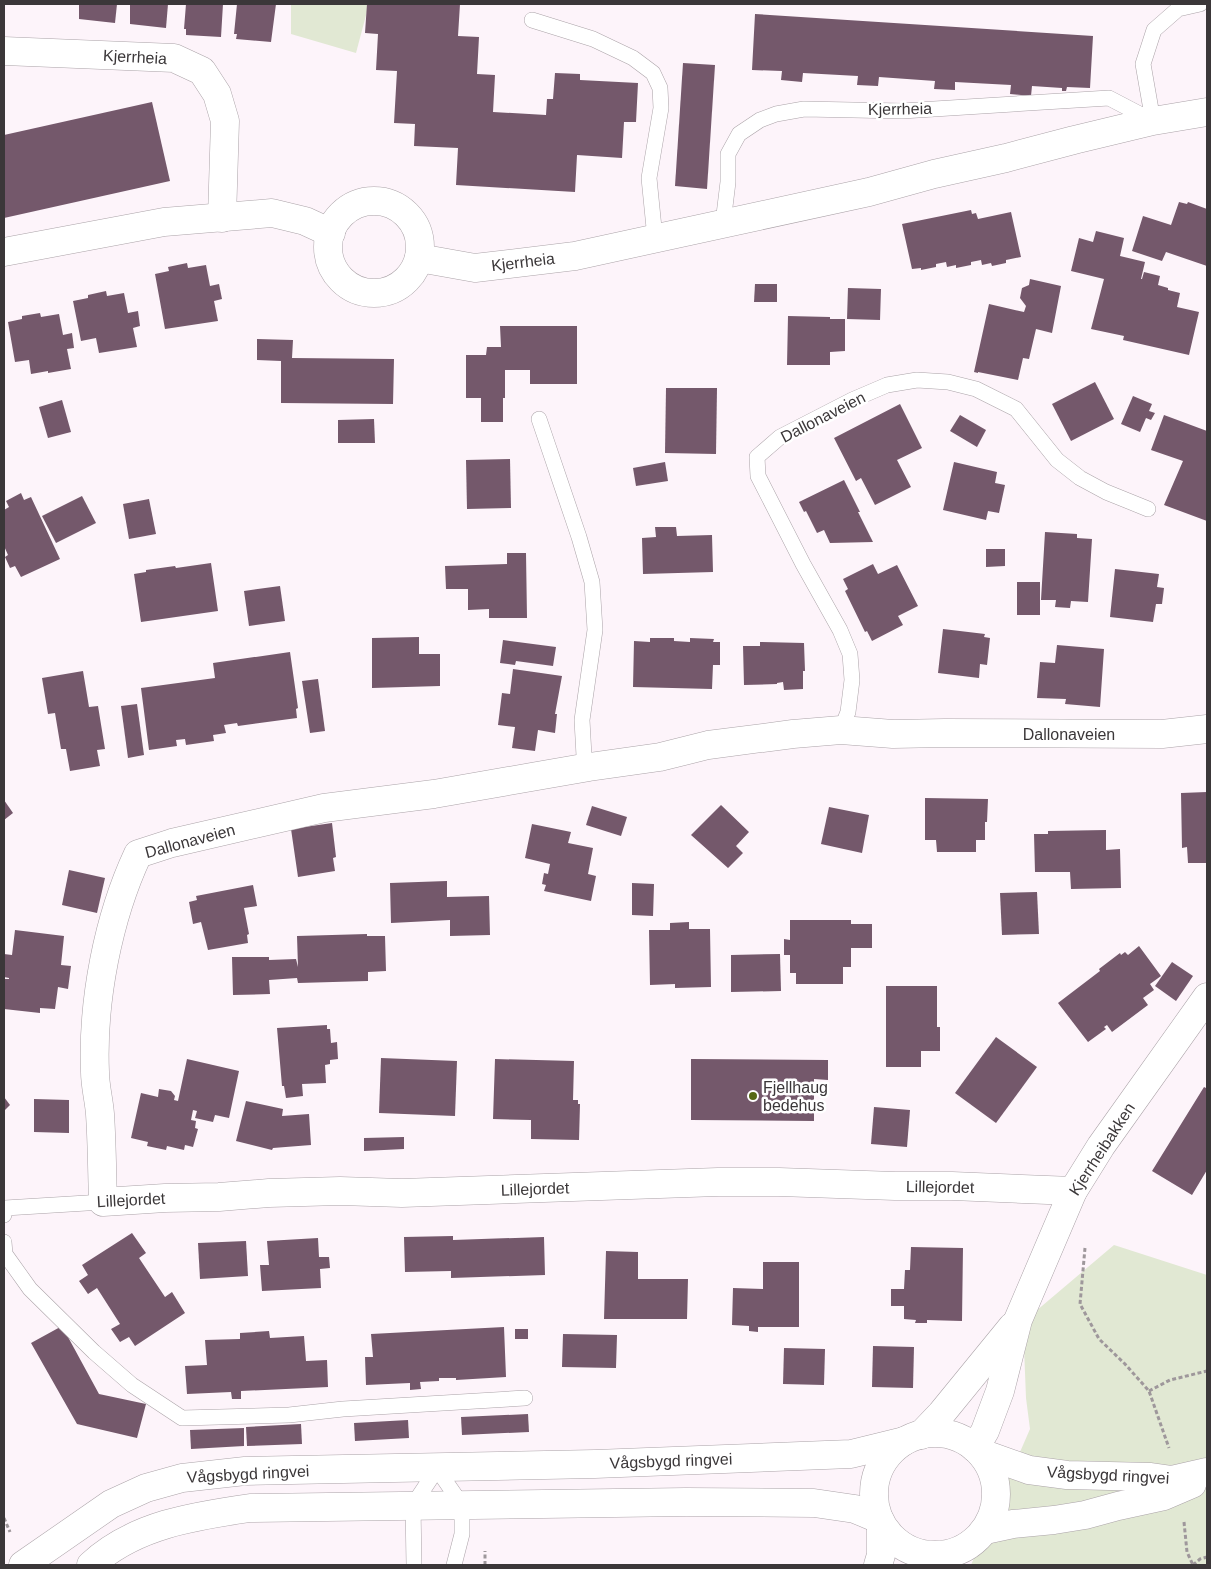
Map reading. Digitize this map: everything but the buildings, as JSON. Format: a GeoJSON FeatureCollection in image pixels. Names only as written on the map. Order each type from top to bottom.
{"type":"FeatureCollection","features":[{"type":"Feature","properties":{"kind":"street","name":"Kjerrheia"},"geometry":{"type":"LineString","coordinates":[[4,51],[174,58],[202,71],[217,94],[224,121],[222,218]]}},
{"type":"Feature","properties":{"kind":"street","name":"Kjerrheia"},"geometry":{"type":"LineString","coordinates":[[419,258],[475,268],[575,256],[869,192],[934,174],[1154,121],[1207,112]]}},
{"type":"Feature","properties":{"kind":"street"},"geometry":{"type":"LineString","coordinates":[[379,201],[394,206],[407,215],[416,228],[420,243],[419,258],[412,273],[402,284],[389,291],[374,293],[360,290],[347,284],[337,274],[331,261],[328,247],[331,232],[337,220],[349,209],[363,203],[379,201]]}},
{"type":"Feature","properties":{"kind":"street"},"geometry":{"type":"LineString","coordinates":[[4,252],[164,222],[272,213],[305,221],[331,232]]}},
{"type":"Feature","properties":{"kind":"street","name":"Dallonaveien"},"geometry":{"type":"LineString","coordinates":[[103,1202],[100,1112],[95,1074],[95,1032],[99,986],[126,879],[138,854],[172,843],[324,808],[434,794],[589,767],[660,757],[708,744],[793,734],[841,730],[893,734],[1162,734],[1207,729]]}},
{"type":"Feature","properties":{"kind":"street","name":"Kjerrheibakken"},"geometry":{"type":"LineString","coordinates":[[978,1451],[1000,1391],[1018,1320],[1073,1191],[1101,1146],[1202,1013]]}},
{"type":"Feature","properties":{"kind":"street","name":"Lillejordet"},"geometry":{"type":"LineString","coordinates":[[103,1202],[269,1193],[340,1191],[402,1193],[718,1182],[952,1186],[1073,1191]]}},
{"type":"Feature","properties":{"kind":"street","name":"Kjerrheibakken"},"geometry":{"type":"LineString","coordinates":[[913,1438],[941,1414],[1018,1320]]}},
{"type":"Feature","properties":{"kind":"street"},"geometry":{"type":"LineString","coordinates":[[878,1565],[881,1555],[880,1521],[874,1497],[877,1475],[888,1455],[913,1438],[940,1433],[959,1438],[978,1451],[992,1471],[996,1491],[994,1511],[977,1537],[944,1565]]}},
{"type":"Feature","properties":{"kind":"street","name":"Vågsbygd ringvei"},"geometry":{"type":"LineString","coordinates":[[23,1565],[111,1504],[146,1488],[182,1478],[245,1471],[437,1469],[851,1454],[913,1438]]}},
{"type":"Feature","properties":{"kind":"street","name":"Vågsbygd ringvei"},"geometry":{"type":"LineString","coordinates":[[978,1451],[1029,1470],[1067,1475],[1151,1477],[1172,1480],[1207,1472]]}},
{"type":"Feature","properties":{"kind":"street","name":"Vågsbygd ringvei"},"geometry":{"type":"LineString","coordinates":[[977,1537],[1014,1524],[1085,1515],[1164,1496],[1207,1477]]}},
{"type":"Feature","properties":{"kind":"street"},"geometry":{"type":"LineString","coordinates":[[91,1565],[128,1540],[164,1524],[203,1514],[250,1508],[686,1502],[814,1503],[855,1509],[880,1521],[898,1543],[920,1554],[946,1555],[977,1537]]}},
{"type":"Feature","properties":{"kind":"lane"},"geometry":{"type":"LineString","coordinates":[[1154,121],[1143,64],[1154,30],[1178,9],[1200,4]]}},
{"type":"Feature","properties":{"kind":"lane"},"geometry":{"type":"LineString","coordinates":[[532,20],[593,39],[633,58],[653,73],[660,88],[661,108],[649,178],[655,238]]}},
{"type":"Feature","properties":{"kind":"lane","name":"Kjerrheia"},"geometry":{"type":"LineString","coordinates":[[723,223],[728,182],[728,154],[739,134],[760,120],[776,114],[804,109],[902,111],[1109,98],[1154,121]]}},
{"type":"Feature","properties":{"kind":"lane","name":"Dallonaveien"},"geometry":{"type":"LineString","coordinates":[[841,730],[848,712],[852,680],[850,654],[840,630],[802,564],[758,476],[757,457],[780,437],[852,400],[887,385],[917,380],[948,382],[976,389],[1016,409],[1057,460],[1080,478],[1106,492],[1148,509]]}},
{"type":"Feature","properties":{"kind":"lane"},"geometry":{"type":"LineString","coordinates":[[538,420],[579,537],[592,582],[595,630],[582,720],[584,756],[589,767]]}},
{"type":"Feature","properties":{"kind":"lane","name":"Lillejordet"},"geometry":{"type":"LineString","coordinates":[[4,1216],[5,1208],[103,1202]]}},
{"type":"Feature","properties":{"kind":"lane"},"geometry":{"type":"LineString","coordinates":[[4,1242],[5,1254],[30,1289],[94,1352],[132,1385],[182,1418],[290,1415],[343,1409],[525,1398]]}},
{"type":"Feature","properties":{"kind":"lane"},"geometry":{"type":"LineString","coordinates":[[414,1565],[413,1505],[437,1469],[462,1505],[462,1534],[454,1565]]}},
{"type":"Feature","properties":{"kind":"path"},"geometry":{"type":"LineString","coordinates":[[1086,1239],[1080,1304],[1099,1339],[1149,1391],[1170,1451]]}},
{"type":"Feature","properties":{"kind":"path"},"geometry":{"type":"LineString","coordinates":[[1149,1391],[1170,1380],[1207,1371]]}},
{"type":"Feature","properties":{"kind":"path"},"geometry":{"type":"LineString","coordinates":[[4,1518],[10,1532]]}},
{"type":"Feature","properties":{"kind":"path"},"geometry":{"type":"LineString","coordinates":[[1184,1520],[1187,1552],[1193,1565],[1200,1559],[1207,1557]]}},
{"type":"Feature","properties":{"kind":"green space"},"geometry":{"type":"Polygon","coordinates":[[[291,4],[369,4],[356,53],[291,34],[291,4]]]}},
{"type":"Feature","properties":{"kind":"green space"},"geometry":{"type":"Polygon","coordinates":[[[1114,1245],[1207,1275],[1207,1565],[971,1565],[1030,1429],[1026,1398],[1023,1322],[1114,1245]]]}},
{"type":"Feature","properties":{"kind":"place","name":"Fjellhaug bedehus"},"geometry":{"type":"Point","coordinates":[753,1096]}}]}
